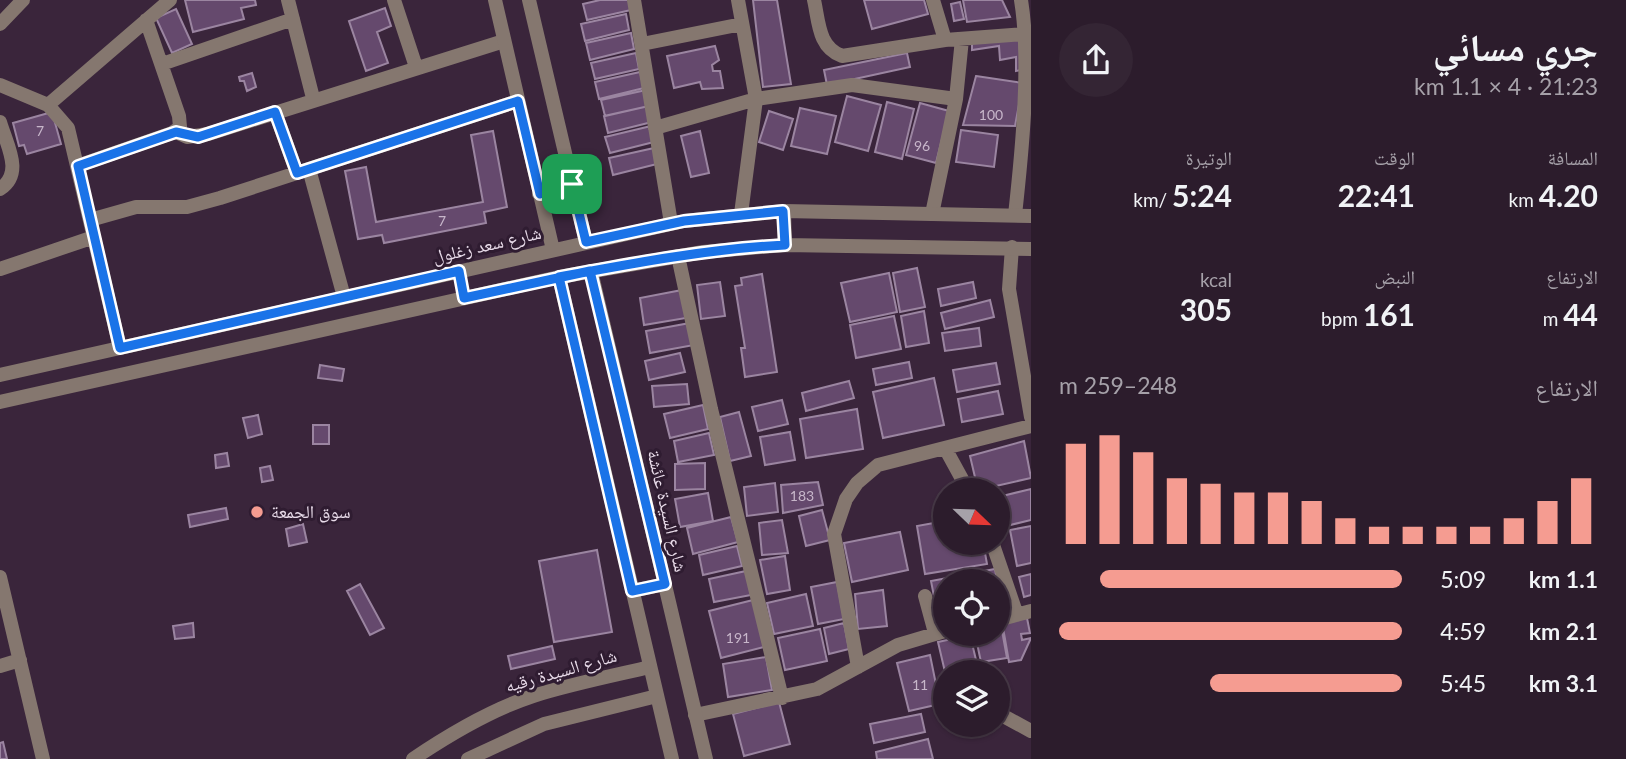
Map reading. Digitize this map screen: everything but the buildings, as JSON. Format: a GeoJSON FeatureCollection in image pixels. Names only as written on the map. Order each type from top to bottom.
{"type":"FeatureCollection","features":[{"type":"Feature","properties":{"kind":"street"},"geometry":{"type":"LineString","coordinates":[[48,105],[170,0]]}},
{"type":"Feature","properties":{"kind":"street"},"geometry":{"type":"LineString","coordinates":[[288,0],[313,98]]}},
{"type":"Feature","properties":{"kind":"street"},"geometry":{"type":"LineString","coordinates":[[394,0],[416,66]]}},
{"type":"Feature","properties":{"kind":"street"},"geometry":{"type":"LineString","coordinates":[[495,0],[553,250]]}},
{"type":"Feature","properties":{"kind":"street"},"geometry":{"type":"LineString","coordinates":[[529,0],[586,242]]}},
{"type":"Feature","properties":{"kind":"street"},"geometry":{"type":"LineString","coordinates":[[634,0],[671,223]]}},
{"type":"Feature","properties":{"kind":"street"},"geometry":{"type":"LineString","coordinates":[[738,0],[756,99],[741,214]]}},
{"type":"Feature","properties":{"kind":"street"},"geometry":{"type":"LineString","coordinates":[[933,0],[945,40]]}},
{"type":"Feature","properties":{"kind":"street"},"geometry":{"type":"LineString","coordinates":[[1015,215],[1026,110],[1025,34],[1021,0]]}},
{"type":"Feature","properties":{"kind":"street"},"geometry":{"type":"LineString","coordinates":[[818,1],[822,38],[831,50],[842,56],[945,40],[1025,34]]}},
{"type":"Feature","properties":{"kind":"street"},"geometry":{"type":"LineString","coordinates":[[0,24],[14,3]]}},
{"type":"Feature","properties":{"kind":"street"},"geometry":{"type":"LineString","coordinates":[[162,64],[293,19]]}},
{"type":"Feature","properties":{"kind":"street"},"geometry":{"type":"LineString","coordinates":[[146,20],[180,121],[176,132]]}},
{"type":"Feature","properties":{"kind":"street"},"geometry":{"type":"LineString","coordinates":[[642,44],[742,24]]}},
{"type":"Feature","properties":{"kind":"street"},"geometry":{"type":"LineString","coordinates":[[932,214],[956,99],[962,38]]}},
{"type":"Feature","properties":{"kind":"street"},"geometry":{"type":"LineString","coordinates":[[78,166],[176,132],[198,137],[313,98],[504,41]]}},
{"type":"Feature","properties":{"kind":"street"},"geometry":{"type":"LineString","coordinates":[[0,85],[48,105],[68,128],[120,348]]}},
{"type":"Feature","properties":{"kind":"street"},"geometry":{"type":"LineString","coordinates":[[656,128],[756,99],[852,85],[956,99]]}},
{"type":"Feature","properties":{"kind":"street"},"geometry":{"type":"LineString","coordinates":[[90,220],[150,204],[187,207],[518,101]]}},
{"type":"Feature","properties":{"kind":"street"},"geometry":{"type":"LineString","coordinates":[[275,112],[303,171],[344,297]]}},
{"type":"Feature","properties":{"kind":"street"},"geometry":{"type":"LineString","coordinates":[[0,122],[14,168],[10,182],[0,189]]}},
{"type":"Feature","properties":{"kind":"street"},"geometry":{"type":"LineString","coordinates":[[540,194],[572,184]]}},
{"type":"Feature","properties":{"kind":"street"},"geometry":{"type":"LineString","coordinates":[[783,211],[785,245]]}},
{"type":"Feature","properties":{"kind":"street","name":"شارع سعد زغلول"},"geometry":{"type":"LineString","coordinates":[[0,375],[671,223],[783,211],[1031,216]]}},
{"type":"Feature","properties":{"kind":"street"},"geometry":{"type":"LineString","coordinates":[[0,269],[94,237]]}},
{"type":"Feature","properties":{"kind":"street"},"geometry":{"type":"LineString","coordinates":[[0,402],[559,277],[678,256],[785,245],[1031,249]]}},
{"type":"Feature","properties":{"kind":"street"},"geometry":{"type":"LineString","coordinates":[[1012,247],[1010,302],[1031,417]]}},
{"type":"Feature","properties":{"kind":"street"},"geometry":{"type":"LineString","coordinates":[[678,256],[711,409],[782,698]]}},
{"type":"Feature","properties":{"kind":"street"},"geometry":{"type":"LineString","coordinates":[[459,271],[464,298]]}},
{"type":"Feature","properties":{"kind":"street","name":"شارع السيدة عائشة"},"geometry":{"type":"LineString","coordinates":[[590,271],[706,759]]}},
{"type":"Feature","properties":{"kind":"street"},"geometry":{"type":"LineString","coordinates":[[559,277],[672,759]]}},
{"type":"Feature","properties":{"kind":"street"},"geometry":{"type":"LineString","coordinates":[[858,667],[834,534],[838,516],[857,483],[878,465],[1031,426]]}},
{"type":"Feature","properties":{"kind":"street"},"geometry":{"type":"LineString","coordinates":[[945,448],[961,478]]}},
{"type":"Feature","properties":{"kind":"street"},"geometry":{"type":"LineString","coordinates":[[998,555],[1024,613]]}},
{"type":"Feature","properties":{"kind":"street"},"geometry":{"type":"LineString","coordinates":[[0,579],[43,759]]}},
{"type":"Feature","properties":{"kind":"street"},"geometry":{"type":"LineString","coordinates":[[632,591],[665,584]]}},
{"type":"Feature","properties":{"kind":"street"},"geometry":{"type":"LineString","coordinates":[[925,596],[933,615]]}},
{"type":"Feature","properties":{"kind":"street"},"geometry":{"type":"LineString","coordinates":[[695,715],[817,689],[898,645],[933,634]]}},
{"type":"Feature","properties":{"kind":"street"},"geometry":{"type":"LineString","coordinates":[[0,666],[20,660]]}},
{"type":"Feature","properties":{"kind":"street","name":"شارع السيدة رقيه"},"geometry":{"type":"LineString","coordinates":[[412,759],[458,730],[533,696],[650,667]]}},
{"type":"Feature","properties":{"kind":"street"},"geometry":{"type":"LineString","coordinates":[[468,759],[544,724],[657,696]]}},
{"type":"Feature","properties":{"kind":"street"},"geometry":{"type":"LineString","coordinates":[[1010,720],[1031,731]]}},
{"type":"Feature","properties":{"kind":"place","name":"سوق الجمعة"},"geometry":{"type":"Point","coordinates":[257,512]}},
{"type":"Feature","properties":{"kind":"route"},"geometry":{"type":"LineString","coordinates":[[572,184],[540,194],[518,101],[297,173],[275,112],[198,137],[187,137],[176,132],[78,166],[120,348],[459,271],[464,298],[559,277],[590,271],[665,584],[632,591],[559,277],[590,271],[703,252],[785,245],[783,211],[684,221],[586,242],[572,184]]}}]}
